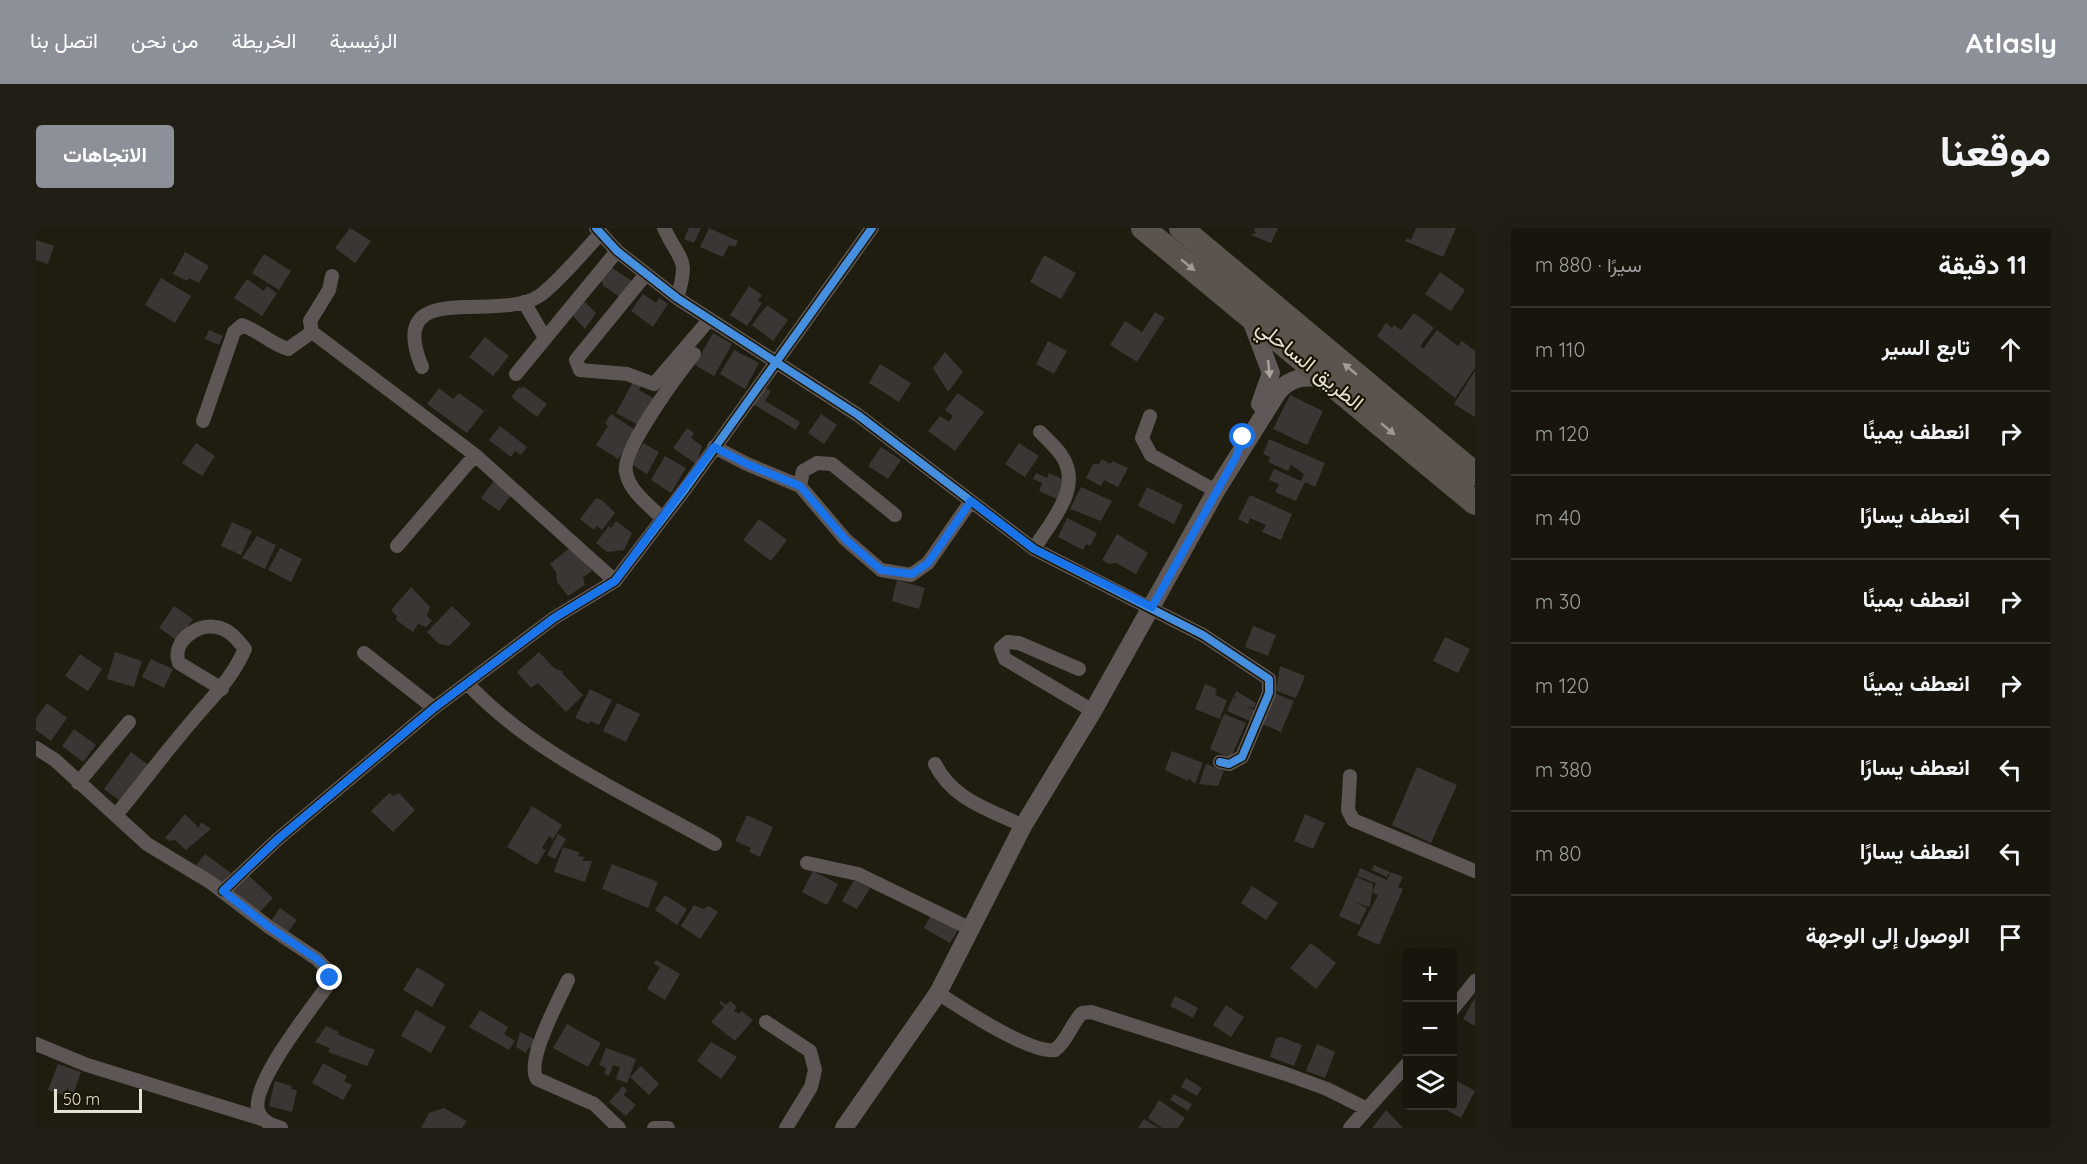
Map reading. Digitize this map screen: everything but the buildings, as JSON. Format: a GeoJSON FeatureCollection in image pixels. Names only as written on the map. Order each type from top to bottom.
{"type":"FeatureCollection","features":[{"type":"Feature","properties":{"kind":"highway","name":"الطريق الساحلي"},"geometry":{"type":"LineString","coordinates":[[1143,228],[1326,377],[1475,503]]}},
{"type":"Feature","properties":{"kind":"highway","name":"الطريق الساحلي"},"geometry":{"type":"LineString","coordinates":[[1181,228],[1475,474]]}},
{"type":"Feature","properties":{"kind":"street"},"geometry":{"type":"LineString","coordinates":[[664,228],[680,254],[685,272],[677,298]]}},
{"type":"Feature","properties":{"kind":"street"},"geometry":{"type":"LineString","coordinates":[[223,891],[278,839],[434,708],[554,618],[615,581],[872,228]]}},
{"type":"Feature","properties":{"kind":"street"},"geometry":{"type":"LineString","coordinates":[[422,367],[412,331],[420,317],[433,310],[511,307],[540,296],[598,230],[617,251],[677,298],[709,320],[777,360],[858,415],[1034,549],[1152,607],[1203,635],[1269,679],[1271,687],[1269,693],[1242,757],[1235,763],[1220,762]]}},
{"type":"Feature","properties":{"kind":"street"},"geometry":{"type":"LineString","coordinates":[[516,374],[617,251]]}},
{"type":"Feature","properties":{"kind":"street"},"geometry":{"type":"LineString","coordinates":[[646,274],[576,360],[580,370],[627,374],[654,384],[709,320]]}},
{"type":"Feature","properties":{"kind":"street"},"geometry":{"type":"LineString","coordinates":[[332,276],[329,290],[310,321],[312,332],[475,455],[615,581]]}},
{"type":"Feature","properties":{"kind":"street"},"geometry":{"type":"LineString","coordinates":[[524,302],[545,338]]}},
{"type":"Feature","properties":{"kind":"street"},"geometry":{"type":"LineString","coordinates":[[1236,457],[1262,401],[1271,373],[1270,363],[1249,315]]}},
{"type":"Feature","properties":{"kind":"street"},"geometry":{"type":"LineString","coordinates":[[202,421],[234,332],[243,325],[256,330],[273,344],[288,349],[312,332]]}},
{"type":"Feature","properties":{"kind":"street"},"geometry":{"type":"LineString","coordinates":[[662,518],[630,485],[625,470],[635,443],[665,392],[694,354]]}},
{"type":"Feature","properties":{"kind":"street"},"geometry":{"type":"LineString","coordinates":[[844,1128],[938,993],[1023,826],[1093,711],[1236,457],[1286,383],[1298,378],[1326,377]]}},
{"type":"Feature","properties":{"kind":"street"},"geometry":{"type":"LineString","coordinates":[[1150,416],[1142,438],[1151,454],[1216,491]]}},
{"type":"Feature","properties":{"kind":"street"},"geometry":{"type":"LineString","coordinates":[[1034,549],[1069,492],[1070,472],[1062,455],[1040,432]]}},
{"type":"Feature","properties":{"kind":"street"},"geometry":{"type":"LineString","coordinates":[[714,447],[747,464],[800,486],[845,539],[881,570],[912,574],[928,563],[971,501]]}},
{"type":"Feature","properties":{"kind":"street"},"geometry":{"type":"LineString","coordinates":[[397,546],[475,455]]}},
{"type":"Feature","properties":{"kind":"street"},"geometry":{"type":"LineString","coordinates":[[800,486],[803,471],[817,462],[832,464],[895,515]]}},
{"type":"Feature","properties":{"kind":"street"},"geometry":{"type":"LineString","coordinates":[[116,815],[193,720],[222,689],[245,649],[232,634],[218,627],[204,626],[186,636],[178,648],[177,657],[179,663],[222,689]]}},
{"type":"Feature","properties":{"kind":"street"},"geometry":{"type":"LineString","coordinates":[[1079,669],[1019,642],[1008,642],[1001,648],[1005,659],[1093,711]]}},
{"type":"Feature","properties":{"kind":"street"},"geometry":{"type":"LineString","coordinates":[[364,653],[434,708]]}},
{"type":"Feature","properties":{"kind":"street"},"geometry":{"type":"LineString","coordinates":[[467,683],[519,728],[556,755],[716,844]]}},
{"type":"Feature","properties":{"kind":"street"},"geometry":{"type":"LineString","coordinates":[[78,783],[129,722]]}},
{"type":"Feature","properties":{"kind":"street"},"geometry":{"type":"LineString","coordinates":[[36,748],[55,760],[147,844],[223,891],[269,927],[317,959],[330,972],[328,985],[272,1067],[260,1089],[257,1107],[262,1119]]}},
{"type":"Feature","properties":{"kind":"street"},"geometry":{"type":"LineString","coordinates":[[935,764],[943,780],[955,792],[1023,826]]}},
{"type":"Feature","properties":{"kind":"street"},"geometry":{"type":"LineString","coordinates":[[1350,776],[1348,810],[1353,820],[1475,871]]}},
{"type":"Feature","properties":{"kind":"street"},"geometry":{"type":"LineString","coordinates":[[807,863],[858,874],[971,929]]}},
{"type":"Feature","properties":{"kind":"street"},"geometry":{"type":"LineString","coordinates":[[568,980],[542,1039],[534,1075],[537,1079],[594,1104],[619,1128]]}},
{"type":"Feature","properties":{"kind":"street"},"geometry":{"type":"LineString","coordinates":[[1457,1004],[1475,981]]}},
{"type":"Feature","properties":{"kind":"street"},"geometry":{"type":"LineString","coordinates":[[938,993],[1006,1033],[1040,1049],[1056,1050],[1062,1045],[1077,1018],[1082,1013],[1090,1012],[1286,1074],[1327,1089],[1367,1109]]}},
{"type":"Feature","properties":{"kind":"street"},"geometry":{"type":"LineString","coordinates":[[766,1023],[810,1051],[815,1070],[811,1087],[786,1128]]}},
{"type":"Feature","properties":{"kind":"street"},"geometry":{"type":"LineString","coordinates":[[36,1044],[87,1065],[262,1119],[279,1128]]}},
{"type":"Feature","properties":{"kind":"street"},"geometry":{"type":"LineString","coordinates":[[1350,1128],[1403,1068]]}},
{"type":"Feature","properties":{"kind":"street"},"geometry":{"type":"LineString","coordinates":[[654,1128],[668,1128]]}},
{"type":"Feature","properties":{"kind":"cycle path"},"geometry":{"type":"LineString","coordinates":[[596,228],[617,251],[677,298],[858,415],[1034,549],[1203,635],[1269,679],[1269,693],[1242,757],[1229,764],[1220,762]]}},
{"type":"Feature","properties":{"kind":"cycle path"},"geometry":{"type":"LineString","coordinates":[[223,891],[278,839],[434,708],[554,618],[615,581],[686,488],[872,228]]}},
{"type":"Feature","properties":{"kind":"route"},"geometry":{"type":"LineString","coordinates":[[330,978],[330,972],[317,959],[269,927],[223,891],[278,839],[434,708],[554,618],[615,581],[686,488],[714,447],[762,471],[800,486],[845,539],[881,570],[912,574],[928,563],[971,501],[1034,549],[1152,607],[1236,457],[1243,437]]}}]}
